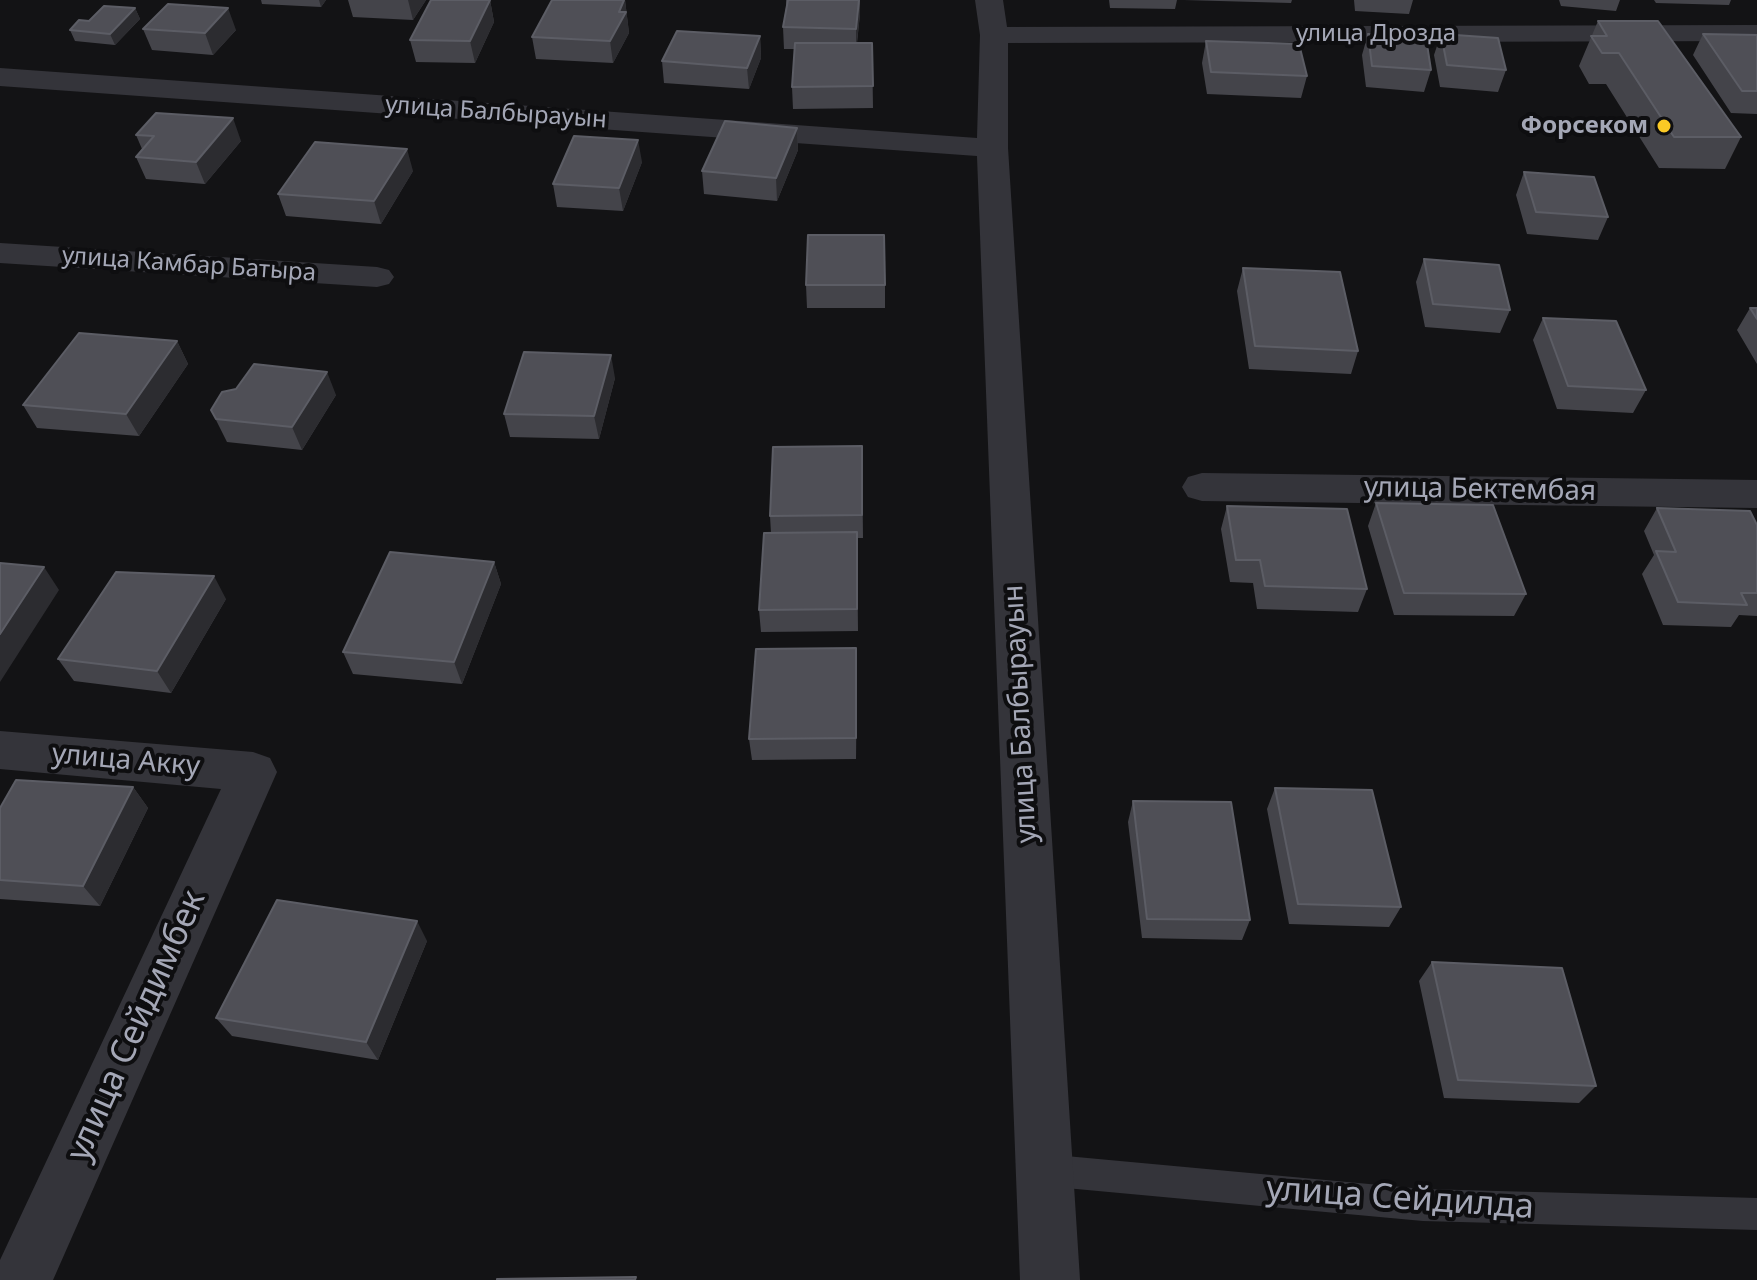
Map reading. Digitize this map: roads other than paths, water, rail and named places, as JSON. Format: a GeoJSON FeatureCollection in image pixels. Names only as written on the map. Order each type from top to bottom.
{"type":"FeatureCollection","features":[{"type":"Feature","properties":{"kind":"street","name":"улица Дрозда"},"geometry":{"type":"LineString","coordinates":[[992,17],[1757,33]]}},
{"type":"Feature","properties":{"kind":"street","name":"улица Балбырауын"},"geometry":{"type":"LineString","coordinates":[[992,17],[992,148],[1050,1280]]}},
{"type":"Feature","properties":{"kind":"street","name":"улица Балбырауын"},"geometry":{"type":"LineString","coordinates":[[0,77],[992,148]]}},
{"type":"Feature","properties":{"kind":"street","name":"улица Камбар Батыра"},"geometry":{"type":"LineString","coordinates":[[0,253],[377,277]]}},
{"type":"Feature","properties":{"kind":"street","name":"улица Бектембая"},"geometry":{"type":"LineString","coordinates":[[1202,487],[1757,494]]}},
{"type":"Feature","properties":{"kind":"street","name":"улица Акку"},"geometry":{"type":"LineString","coordinates":[[0,750],[253,772]]}},
{"type":"Feature","properties":{"kind":"street","name":"улица Сейдимбек"},"geometry":{"type":"LineString","coordinates":[[22,1280],[253,772]]}},
{"type":"Feature","properties":{"kind":"lane","name":"улица Сейдилда"},"geometry":{"type":"LineString","coordinates":[[1044,1170],[1423,1205],[1757,1214]]}},
{"type":"Feature","properties":{"kind":"place","name":"Форсеком"},"geometry":{"type":"Point","coordinates":[1664,126]}}]}
